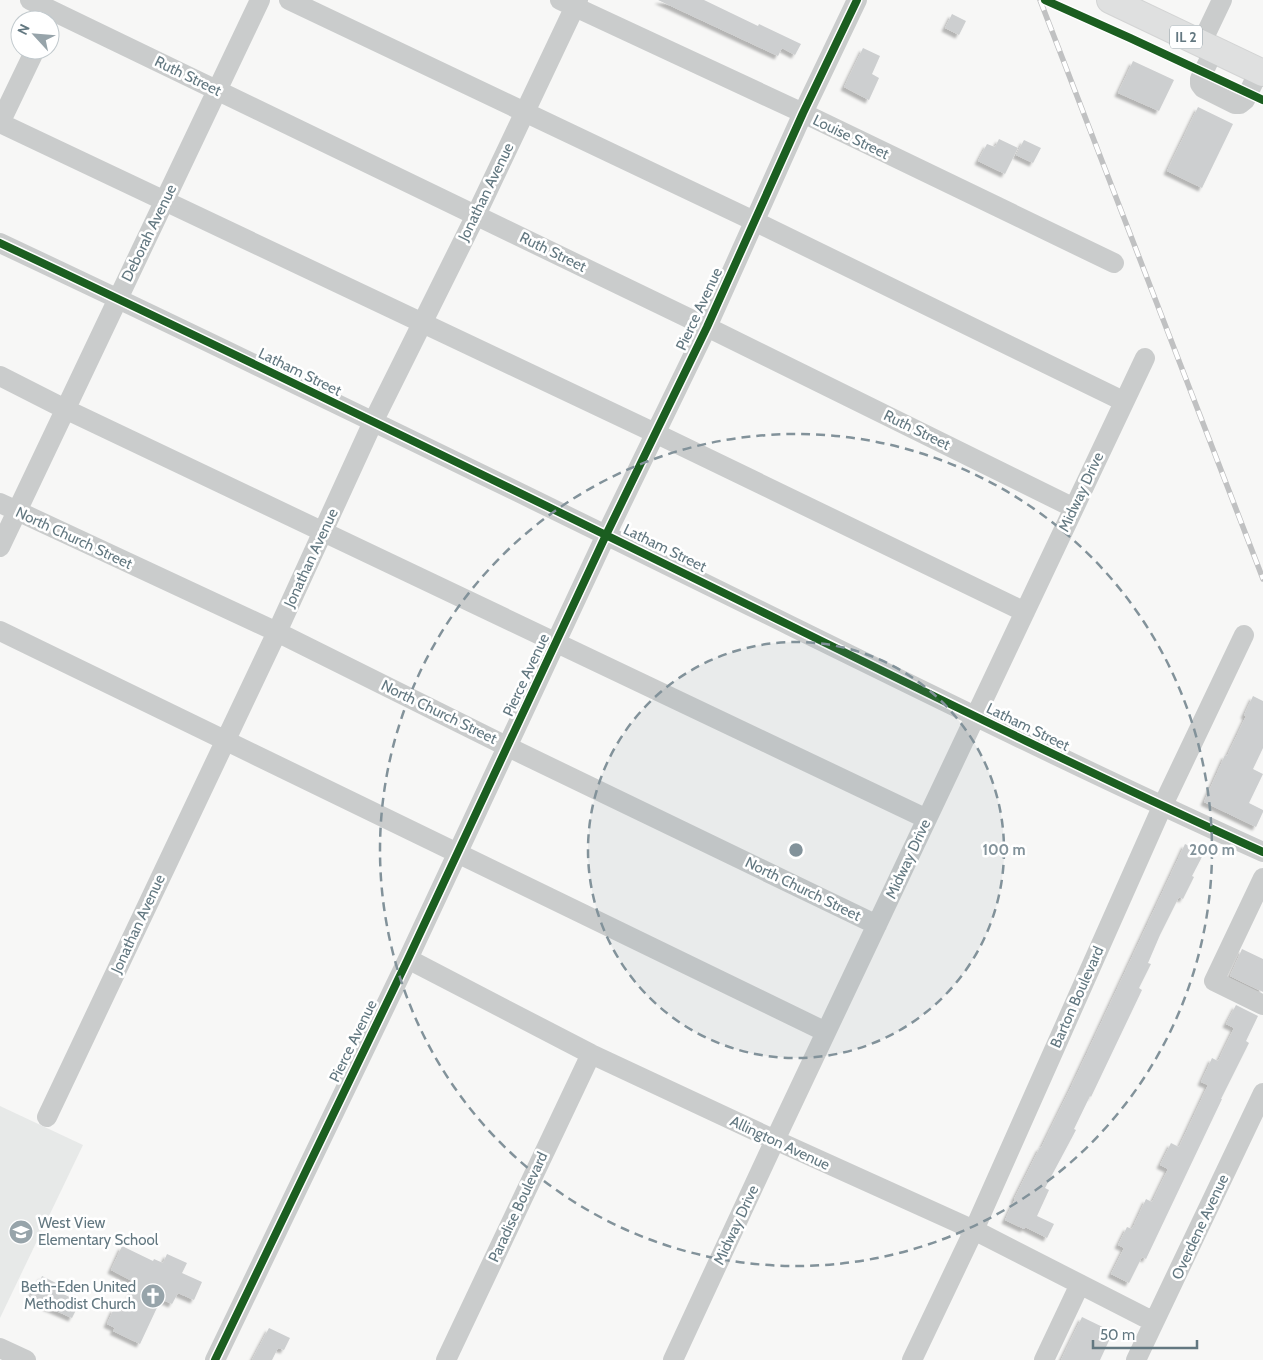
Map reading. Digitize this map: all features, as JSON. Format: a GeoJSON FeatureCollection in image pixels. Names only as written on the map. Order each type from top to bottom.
{"type":"FeatureCollection","features":[{"type":"Feature","properties":{"kind":"main road","name":"IL 2"},"geometry":{"type":"LineString","coordinates":[[1110,0],[1261,72]]}},
{"type":"Feature","properties":{"kind":"street","name":"Ruth Street"},"geometry":{"type":"LineString","coordinates":[[30,0],[54,10]]}},
{"type":"Feature","properties":{"kind":"street","name":"Deborah Avenue"},"geometry":{"type":"LineString","coordinates":[[0,547],[8,507],[65,409],[260,0]]}},
{"type":"Feature","properties":{"kind":"street"},"geometry":{"type":"LineString","coordinates":[[289,0],[754,221],[1124,401]]}},
{"type":"Feature","properties":{"kind":"street","name":"Pierce Avenue"},"geometry":{"type":"LineString","coordinates":[[216,1360],[408,959],[606,535],[707,327],[803,113],[857,0]]}},
{"type":"Feature","properties":{"kind":"street"},"geometry":{"type":"LineString","coordinates":[[1222,0],[1208,47],[1200,84],[1203,88],[1235,104],[1240,104],[1245,100],[1261,72]]}},
{"type":"Feature","properties":{"kind":"street","name":"Jonathan Avenue"},"geometry":{"type":"LineString","coordinates":[[47,1117],[277,632],[373,422],[525,112],[571,2]]}},
{"type":"Feature","properties":{"kind":"street","name":"Louise Street"},"geometry":{"type":"LineString","coordinates":[[571,2],[1114,263]]}},
{"type":"Feature","properties":{"kind":"street","name":"Ruth Street"},"geometry":{"type":"LineString","coordinates":[[60,13],[476,214],[1074,508]]}},
{"type":"Feature","properties":{"kind":"street"},"geometry":{"type":"LineString","coordinates":[[30,60],[0,123],[655,433],[1025,612]]}},
{"type":"Feature","properties":{"kind":"street","name":"Latham Street"},"geometry":{"type":"LineString","coordinates":[[0,244],[373,422],[975,716],[1162,806],[1263,852]]}},
{"type":"Feature","properties":{"kind":"street","name":"Midway Drive"},"geometry":{"type":"LineString","coordinates":[[673,1360],[926,819],[1145,358]]}},
{"type":"Feature","properties":{"kind":"street"},"geometry":{"type":"LineString","coordinates":[[0,376],[65,409],[926,819]]}},
{"type":"Feature","properties":{"kind":"street","name":"North Church Street"},"geometry":{"type":"LineString","coordinates":[[8,507],[277,632],[877,924]]}},
{"type":"Feature","properties":{"kind":"street"},"geometry":{"type":"LineString","coordinates":[[0,630],[826,1032]]}},
{"type":"Feature","properties":{"kind":"street","name":"Barton Boulevard"},"geometry":{"type":"LineString","coordinates":[[912,1360],[974,1230],[1162,806],[1244,635]]}},
{"type":"Feature","properties":{"kind":"street"},"geometry":{"type":"LineString","coordinates":[[1263,878],[1214,981],[1263,1005]]}},
{"type":"Feature","properties":{"kind":"street","name":"Allington Avenue"},"geometry":{"type":"LineString","coordinates":[[408,959],[591,1054],[974,1230],[1154,1322]]}},
{"type":"Feature","properties":{"kind":"street","name":"Paradise Boulevard"},"geometry":{"type":"LineString","coordinates":[[446,1360],[591,1054]]}},
{"type":"Feature","properties":{"kind":"street","name":"Overdene Avenue"},"geometry":{"type":"LineString","coordinates":[[1136,1360],[1263,1093]]}},
{"type":"Feature","properties":{"kind":"street"},"geometry":{"type":"LineString","coordinates":[[1044,1360],[1080,1284]]}},
{"type":"Feature","properties":{"kind":"street"},"geometry":{"type":"LineString","coordinates":[[0,1348],[26,1360]]}},
{"type":"Feature","properties":{"kind":"shaded area","name":"West View Elementary School"},"geometry":{"type":"Polygon","coordinates":[[[0,1106],[83,1145],[0,1318],[0,1106]]]}},
{"type":"Feature","properties":{"kind":"building"},"geometry":{"type":"Polygon","coordinates":[[[658,0],[704,0],[801,44],[795,55],[782,48],[778,56],[658,0]]]}},
{"type":"Feature","properties":{"kind":"building"},"geometry":{"type":"Polygon","coordinates":[[[952,14],[966,21],[959,35],[945,28],[952,14]]]}},
{"type":"Feature","properties":{"kind":"building"},"geometry":{"type":"Polygon","coordinates":[[[863,48],[880,56],[872,74],[879,78],[869,100],[844,87],[863,48]]]}},
{"type":"Feature","properties":{"kind":"building"},"geometry":{"type":"Polygon","coordinates":[[[1133,61],[1174,80],[1159,111],[1118,93],[1133,61]]]}},
{"type":"Feature","properties":{"kind":"building"},"geometry":{"type":"Polygon","coordinates":[[[1198,107],[1233,124],[1202,188],[1167,171],[1198,107]]]}},
{"type":"Feature","properties":{"kind":"building"},"geometry":{"type":"Polygon","coordinates":[[[999,139],[1018,148],[1005,174],[978,161],[987,144],[995,147],[999,139]]]}},
{"type":"Feature","properties":{"kind":"building"},"geometry":{"type":"Polygon","coordinates":[[[1024,140],[1041,148],[1033,163],[1016,155],[1024,140]]]}},
{"type":"Feature","properties":{"kind":"building"},"geometry":{"type":"Polygon","coordinates":[[[1253,696],[1263,701],[1263,748],[1253,769],[1263,774],[1249,803],[1263,810],[1256,827],[1204,802],[1225,755],[1227,756],[1246,716],[1244,715],[1253,696]]]}},
{"type":"Feature","properties":{"kind":"building"},"geometry":{"type":"Polygon","coordinates":[[[1185,844],[1204,853],[1183,899],[1179,897],[1160,935],[1148,963],[1151,964],[1139,988],[1142,990],[1074,1129],[1076,1130],[1045,1188],[1049,1190],[1037,1216],[1054,1224],[1047,1238],[1005,1220],[1071,1087],[1185,844]]]}},
{"type":"Feature","properties":{"kind":"building"},"geometry":{"type":"Polygon","coordinates":[[[1242,949],[1263,959],[1263,992],[1230,976],[1242,949]]]}},
{"type":"Feature","properties":{"kind":"building"},"geometry":{"type":"Polygon","coordinates":[[[1236,1005],[1258,1016],[1246,1041],[1249,1043],[1146,1259],[1142,1257],[1129,1283],[1111,1274],[1124,1248],[1118,1245],[1127,1227],[1132,1229],[1146,1199],[1152,1202],[1168,1169],[1160,1165],[1171,1143],[1179,1147],[1208,1085],[1201,1082],[1212,1058],[1218,1061],[1234,1028],[1226,1024],[1236,1005]]]}},
{"type":"Feature","properties":{"kind":"building","name":"Beth-Eden United Methodist Church"},"geometry":{"type":"Polygon","coordinates":[[[122,1246],[153,1261],[154,1259],[163,1263],[167,1254],[187,1263],[182,1273],[202,1282],[194,1300],[178,1293],[172,1304],[161,1299],[140,1344],[113,1331],[115,1328],[107,1324],[114,1308],[122,1312],[136,1283],[111,1270],[122,1246]]]}},
{"type":"Feature","properties":{"kind":"building"},"geometry":{"type":"Polygon","coordinates":[[[42,1276],[62,1286],[59,1292],[80,1302],[72,1318],[29,1299],[42,1276]]]}},
{"type":"Feature","properties":{"kind":"building"},"geometry":{"type":"Polygon","coordinates":[[[1082,1317],[1113,1332],[1100,1360],[1061,1360],[1082,1317]]]}},
{"type":"Feature","properties":{"kind":"building"},"geometry":{"type":"Polygon","coordinates":[[[269,1328],[290,1338],[284,1350],[278,1348],[272,1360],[252,1360],[269,1328]]]}},
{"type":"Feature","properties":{"kind":"railway"},"geometry":{"type":"LineString","coordinates":[[1040,0],[1263,579]]}},
{"type":"Feature","properties":{"kind":"cycle path"},"geometry":{"type":"LineString","coordinates":[[215,1360],[408,959],[606,535],[707,327],[803,113],[857,0]]}},
{"type":"Feature","properties":{"kind":"cycle path"},"geometry":{"type":"LineString","coordinates":[[1045,0],[1263,100]]}},
{"type":"Feature","properties":{"kind":"cycle path"},"geometry":{"type":"LineString","coordinates":[[0,243],[421,445],[1041,748],[1263,852]]}},
{"type":"Feature","properties":{"kind":"place","name":"West View Elementary School"},"geometry":{"type":"Point","coordinates":[21,1232]}},
{"type":"Feature","properties":{"kind":"place","name":"Beth-Eden United Methodist Church"},"geometry":{"type":"Point","coordinates":[153,1296]}}]}
